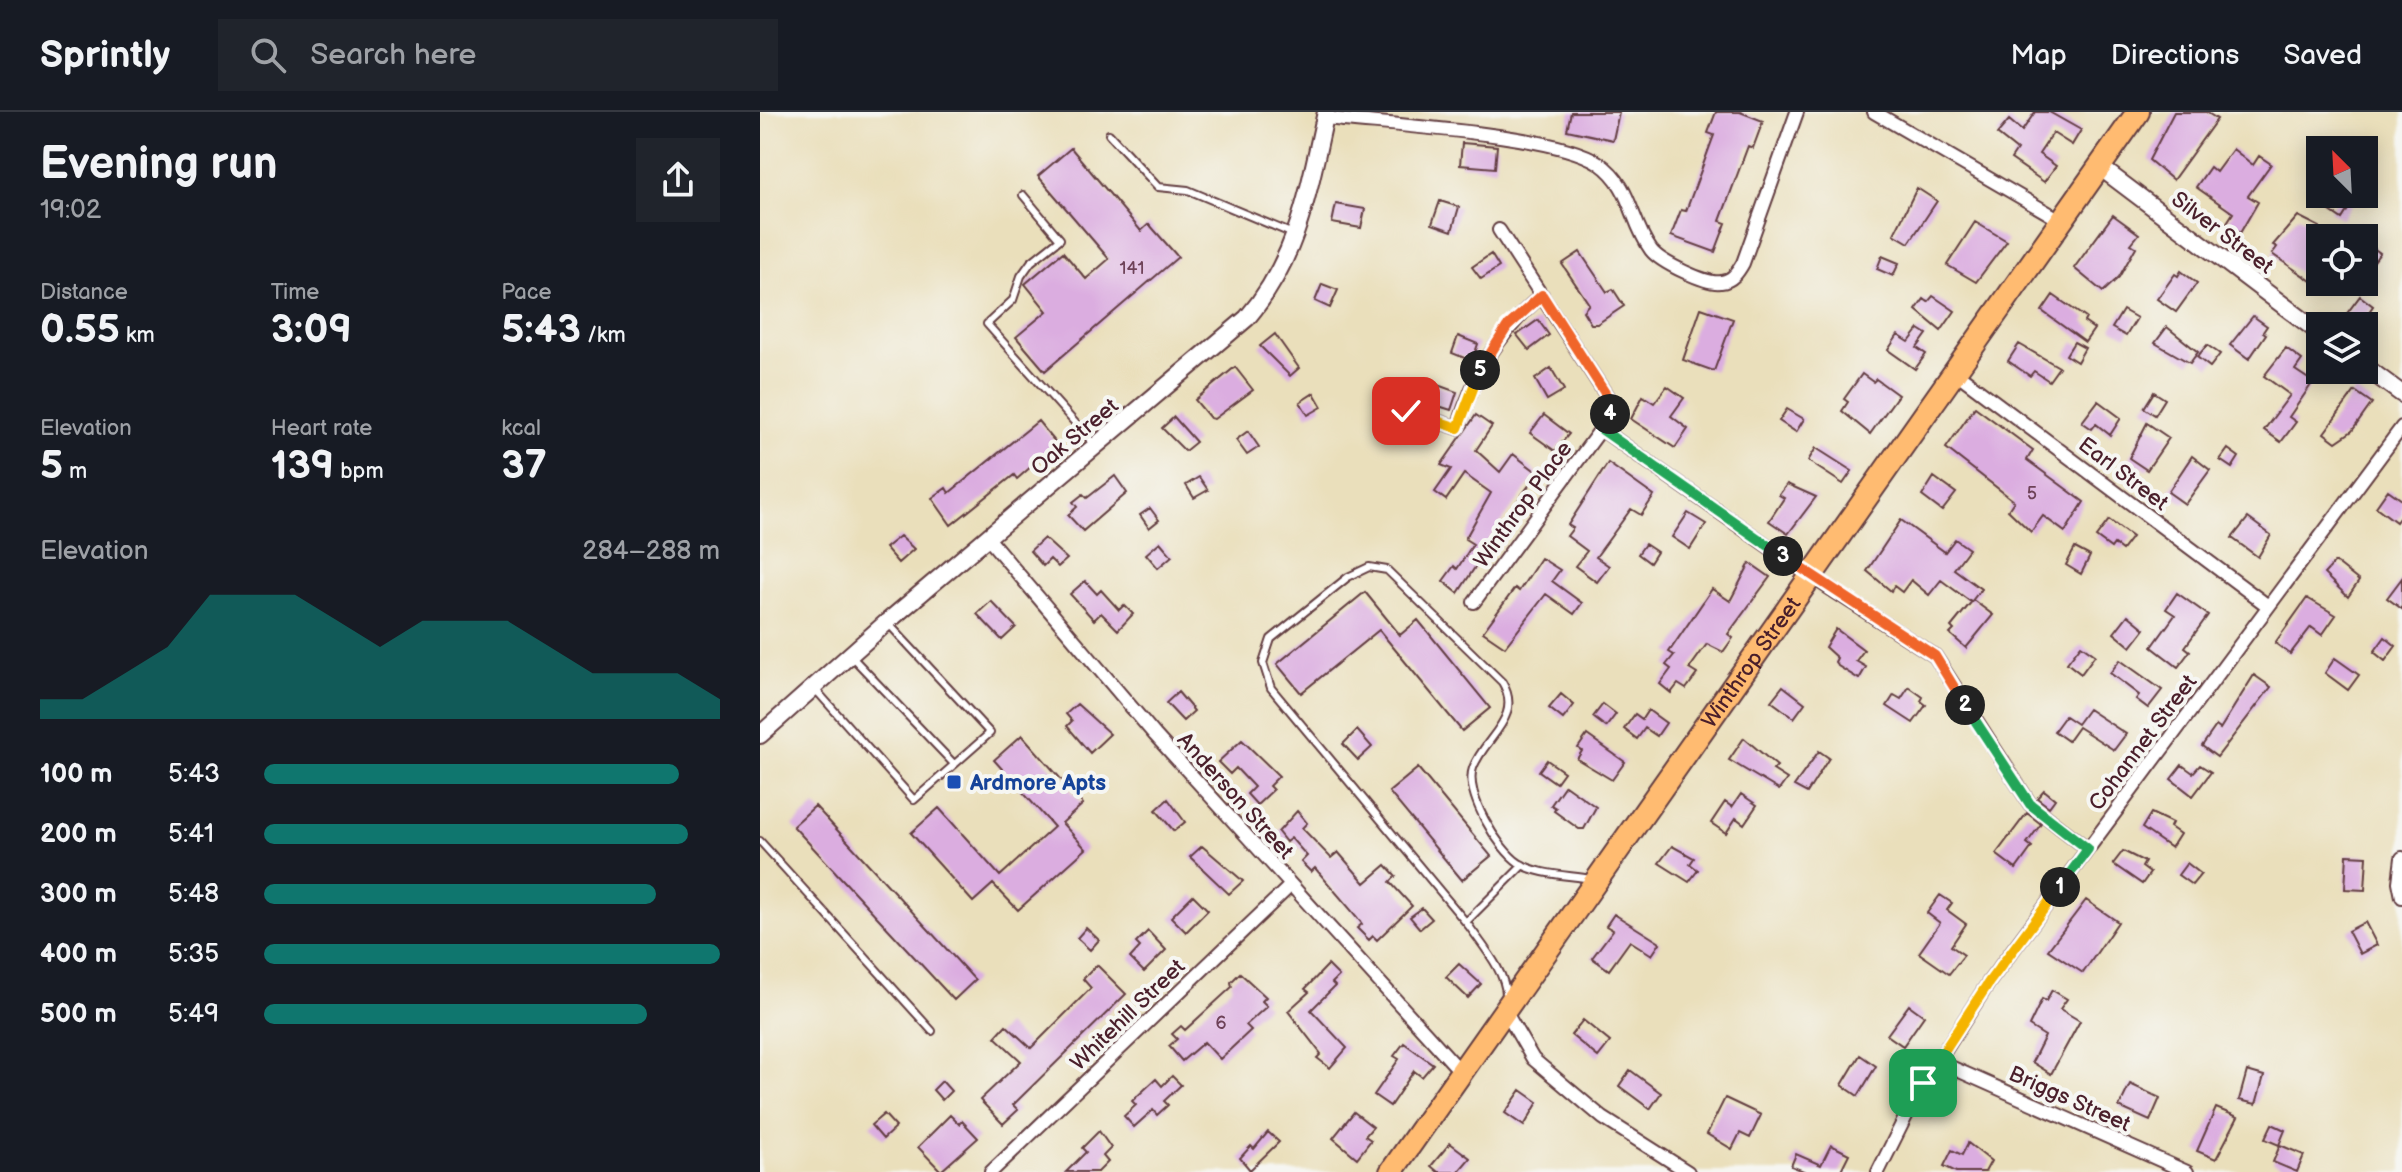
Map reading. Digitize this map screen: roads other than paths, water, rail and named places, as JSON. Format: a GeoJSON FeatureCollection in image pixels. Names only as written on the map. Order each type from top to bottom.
{"type":"FeatureCollection","features":[{"type":"Feature","properties":{"kind":"highway","name":"Winthrop Street"},"geometry":{"type":"LineString","coordinates":[[1391,1172],[2138,112]]}},
{"type":"Feature","properties":{"kind":"street"},"geometry":{"type":"LineString","coordinates":[[1326,115],[1524,141],[1576,152],[1602,165],[1619,181],[1652,252],[1663,261],[1719,283],[1735,275],[1743,263],[1797,112]]}},
{"type":"Feature","properties":{"kind":"street"},"geometry":{"type":"LineString","coordinates":[[1874,112],[2062,221]]}},
{"type":"Feature","properties":{"kind":"street","name":"Oak Street"},"geometry":{"type":"LineString","coordinates":[[760,735],[887,622],[1247,318],[1274,282],[1297,235],[1326,115]]}},
{"type":"Feature","properties":{"kind":"street","name":"Silver Street"},"geometry":{"type":"LineString","coordinates":[[2100,167],[2306,322]]}},
{"type":"Feature","properties":{"kind":"street"},"geometry":{"type":"LineString","coordinates":[[1499,230],[1614,407],[1601,429],[1812,577],[1935,656],[2030,804],[2088,849]]}},
{"type":"Feature","properties":{"kind":"street"},"geometry":{"type":"LineString","coordinates":[[1406,411],[1458,428],[1467,397],[1498,339],[1542,295]]}},
{"type":"Feature","properties":{"kind":"street","name":"Earl Street"},"geometry":{"type":"LineString","coordinates":[[1955,372],[2268,606]]}},
{"type":"Feature","properties":{"kind":"street"},"geometry":{"type":"LineString","coordinates":[[2378,376],[2402,394]]}},
{"type":"Feature","properties":{"kind":"street","name":"Cohannet Street"},"geometry":{"type":"LineString","coordinates":[[1878,1172],[1937,1061],[1996,973],[2402,427]]}},
{"type":"Feature","properties":{"kind":"street","name":"Winthrop Place"},"geometry":{"type":"LineString","coordinates":[[1474,602],[1601,429]]}},
{"type":"Feature","properties":{"kind":"street","name":"Anderson Street"},"geometry":{"type":"LineString","coordinates":[[987,537],[1155,735],[1462,1073]]}},
{"type":"Feature","properties":{"kind":"street"},"geometry":{"type":"LineString","coordinates":[[2402,858],[2399,882],[2402,897]]}},
{"type":"Feature","properties":{"kind":"street","name":"Whitehill Street"},"geometry":{"type":"LineString","coordinates":[[991,1172],[1291,885]]}},
{"type":"Feature","properties":{"kind":"street"},"geometry":{"type":"LineString","coordinates":[[1505,1011],[1533,1059],[1603,1118],[1688,1172]]}},
{"type":"Feature","properties":{"kind":"street","name":"Briggs Street"},"geometry":{"type":"LineString","coordinates":[[1937,1061],[2187,1172]]}},
{"type":"Feature","properties":{"kind":"lane"},"geometry":{"type":"LineString","coordinates":[[1109,134],[1158,187],[1188,190],[1297,235]]}},
{"type":"Feature","properties":{"kind":"lane"},"geometry":{"type":"LineString","coordinates":[[1023,195],[1060,239],[1031,262],[1021,276],[1013,300],[987,324],[1096,446]]}},
{"type":"Feature","properties":{"kind":"lane"},"geometry":{"type":"LineString","coordinates":[[1505,1011],[1506,989],[1466,922],[1284,707],[1264,670],[1263,655],[1271,639],[1362,569],[1382,567],[1397,578],[1502,682],[1508,693],[1509,712],[1473,767],[1470,790],[1482,816],[1523,865],[1599,880]]}},
{"type":"Feature","properties":{"kind":"lane"},"geometry":{"type":"LineString","coordinates":[[812,687],[914,800],[990,733],[887,622]]}},
{"type":"Feature","properties":{"kind":"lane"},"geometry":{"type":"LineString","coordinates":[[849,655],[954,764]]}},
{"type":"Feature","properties":{"kind":"lane"},"geometry":{"type":"LineString","coordinates":[[760,841],[932,1031]]}},
{"type":"Feature","properties":{"kind":"lane"},"geometry":{"type":"LineString","coordinates":[[1466,922],[1523,865]]}},
{"type":"Feature","properties":{"kind":"place","name":"Ardmore Apts"},"geometry":{"type":"Point","coordinates":[954,782]}}]}
